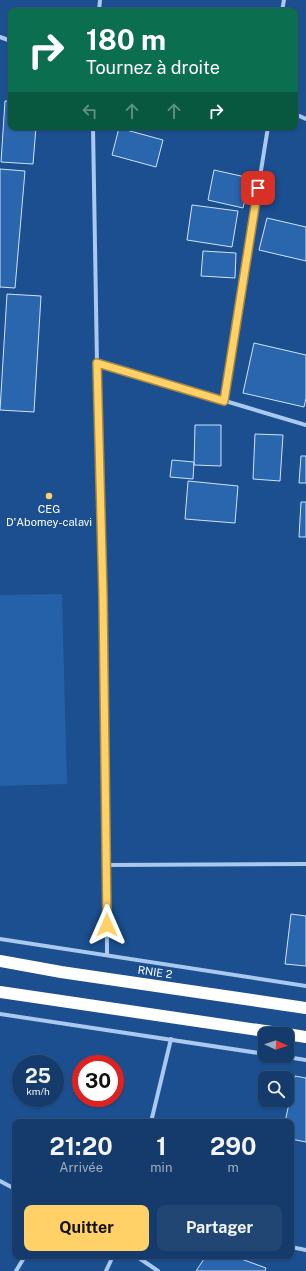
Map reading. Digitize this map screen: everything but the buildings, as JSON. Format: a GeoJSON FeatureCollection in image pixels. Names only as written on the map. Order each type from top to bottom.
{"type":"FeatureCollection","features":[{"type":"Feature","properties":{"kind":"highway","name":"RNIE 2"},"geometry":{"type":"LineString","coordinates":[[0,961],[61,972],[306,1008]]}},
{"type":"Feature","properties":{"kind":"highway"},"geometry":{"type":"LineString","coordinates":[[0,992],[258,1030]]}},
{"type":"Feature","properties":{"kind":"highway"},"geometry":{"type":"LineString","coordinates":[[294,1035],[306,1037]]}},
{"type":"Feature","properties":{"kind":"street"},"geometry":{"type":"LineString","coordinates":[[94,130],[97,363],[103,595],[107,955]]}},
{"type":"Feature","properties":{"kind":"street"},"geometry":{"type":"LineString","coordinates":[[224,401],[268,130]]}},
{"type":"Feature","properties":{"kind":"street"},"geometry":{"type":"LineString","coordinates":[[97,363],[306,425]]}},
{"type":"Feature","properties":{"kind":"street"},"geometry":{"type":"LineString","coordinates":[[107,864],[306,864]]}},
{"type":"Feature","properties":{"kind":"street"},"geometry":{"type":"LineString","coordinates":[[0,939],[306,986]]}},
{"type":"Feature","properties":{"kind":"street"},"geometry":{"type":"LineString","coordinates":[[0,1014],[258,1053]]}},
{"type":"Feature","properties":{"kind":"street"},"geometry":{"type":"LineString","coordinates":[[152,1119],[170,1039]]}},
{"type":"Feature","properties":{"kind":"street"},"geometry":{"type":"LineString","coordinates":[[294,1058],[306,1060]]}},
{"type":"Feature","properties":{"kind":"street"},"geometry":{"type":"LineString","coordinates":[[0,1181],[12,1187]]}},
{"type":"Feature","properties":{"kind":"street"},"geometry":{"type":"LineString","coordinates":[[294,1248],[306,1250]]}},
{"type":"Feature","properties":{"kind":"street"},"geometry":{"type":"LineString","coordinates":[[16,1271],[23,1259]]}},
{"type":"Feature","properties":{"kind":"street"},"geometry":{"type":"LineString","coordinates":[[106,1271],[112,1259]]}},
{"type":"Feature","properties":{"kind":"street"},"geometry":{"type":"LineString","coordinates":[[140,1259],[158,1271]]}},
{"type":"Feature","properties":{"kind":"shaded area"},"geometry":{"type":"Polygon","coordinates":[[[62,594],[67,784],[0,786],[0,595],[62,594]]]}},
{"type":"Feature","properties":{"kind":"place","name":"CEG D'Abomey-calavi"},"geometry":{"type":"Point","coordinates":[49,496]}},
{"type":"Feature","properties":{"kind":"route"},"geometry":{"type":"LineString","coordinates":[[107,925],[103,595],[97,363],[224,401],[258,188]]}}]}
